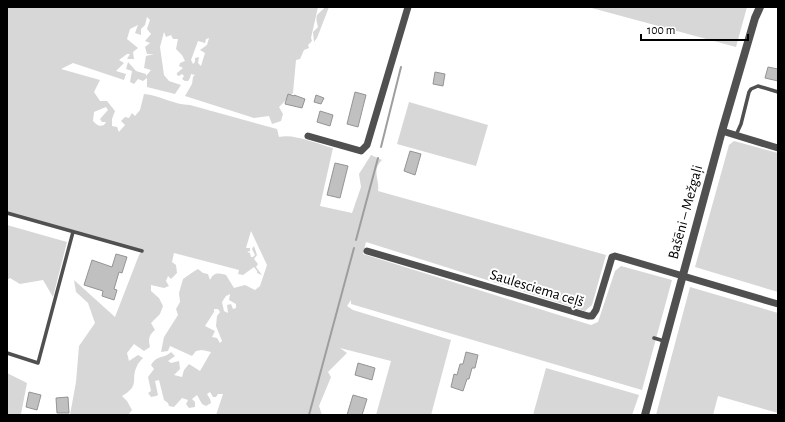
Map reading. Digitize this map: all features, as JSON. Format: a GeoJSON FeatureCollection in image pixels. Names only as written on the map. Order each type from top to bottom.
{"type":"FeatureCollection","features":[{"type":"Feature","properties":{"kind":"street"},"geometry":{"type":"LineString","coordinates":[[308,136],[361,151],[368,145],[408,7]]}},
{"type":"Feature","properties":{"kind":"street","name":"Bašēni – Mežgaļi"},"geometry":{"type":"LineString","coordinates":[[755,7],[755,18]]}},
{"type":"Feature","properties":{"kind":"street","name":"Bašēni – Mežgaļi"},"geometry":{"type":"LineString","coordinates":[[645,415],[722,131],[755,18],[760,7]]}},
{"type":"Feature","properties":{"kind":"street"},"geometry":{"type":"LineString","coordinates":[[722,131],[778,148]]}},
{"type":"Feature","properties":{"kind":"street","name":"Saulesciema ceļš"},"geometry":{"type":"LineString","coordinates":[[367,251],[588,316],[592,316],[596,310],[612,257],[615,256],[682,277]]}},
{"type":"Feature","properties":{"kind":"street"},"geometry":{"type":"LineString","coordinates":[[682,277],[778,304]]}},
{"type":"Feature","properties":{"kind":"lane"},"geometry":{"type":"LineString","coordinates":[[736,135],[741,124],[751,89],[758,86],[778,92]]}},
{"type":"Feature","properties":{"kind":"lane"},"geometry":{"type":"LineString","coordinates":[[7,213],[142,251]]}},
{"type":"Feature","properties":{"kind":"lane"},"geometry":{"type":"LineString","coordinates":[[7,353],[38,363],[73,232]]}},
{"type":"Feature","properties":{"kind":"lane"},"geometry":{"type":"LineString","coordinates":[[654,338],[665,341]]}},
{"type":"Feature","properties":{"kind":"shaded area"},"geometry":{"type":"Polygon","coordinates":[[[7,7],[318,7],[311,38],[312,41],[308,45],[309,48],[304,50],[300,59],[296,60],[293,93],[279,107],[283,114],[281,121],[272,124],[269,116],[254,118],[185,96],[195,75],[191,74],[188,81],[185,81],[182,79],[184,76],[182,74],[179,76],[177,75],[177,73],[183,68],[179,66],[180,63],[185,61],[176,49],[178,39],[173,39],[171,35],[166,37],[164,32],[160,47],[164,75],[169,81],[181,85],[175,94],[147,87],[147,78],[143,81],[138,79],[134,84],[130,82],[132,71],[126,69],[128,62],[136,71],[146,74],[146,76],[151,70],[144,68],[146,56],[154,54],[147,54],[145,47],[150,43],[145,41],[151,34],[147,29],[150,20],[147,17],[145,25],[141,29],[141,35],[135,33],[138,25],[130,29],[127,39],[138,48],[133,52],[134,59],[127,59],[130,54],[127,54],[119,60],[124,63],[116,71],[126,74],[124,80],[73,63],[61,69],[100,80],[94,92],[100,101],[107,101],[115,111],[112,119],[112,126],[117,127],[119,132],[125,125],[121,121],[125,117],[129,118],[132,113],[135,116],[140,110],[144,94],[277,129],[279,137],[291,136],[333,148],[320,206],[352,213],[361,187],[359,174],[371,155],[382,160],[376,171],[378,191],[606,255],[592,305],[585,311],[366,242],[363,254],[591,325],[598,322],[615,271],[621,266],[672,280],[642,390],[351,304],[351,300],[347,306],[353,310],[451,340],[431,415],[376,415],[391,361],[340,348],[347,353],[328,372],[331,377],[319,406],[322,415],[216,415],[223,394],[218,394],[216,397],[213,397],[210,392],[207,394],[211,403],[206,406],[202,404],[197,395],[192,399],[195,402],[195,407],[189,408],[186,404],[188,400],[182,398],[174,407],[169,406],[164,400],[159,380],[155,381],[158,395],[151,397],[148,393],[151,391],[148,377],[154,369],[151,365],[156,359],[171,352],[175,356],[168,361],[171,363],[179,361],[180,369],[174,375],[182,377],[184,370],[189,364],[200,371],[211,352],[202,350],[196,351],[192,356],[170,346],[168,351],[161,352],[164,337],[178,315],[176,309],[180,302],[179,293],[183,279],[198,269],[203,273],[208,274],[210,280],[216,274],[226,275],[234,288],[245,285],[255,290],[260,286],[267,265],[251,231],[246,248],[250,248],[250,251],[247,252],[250,253],[251,257],[253,257],[255,255],[252,249],[254,246],[257,255],[254,259],[258,264],[256,267],[262,275],[257,273],[254,267],[243,275],[238,274],[239,270],[174,253],[172,262],[176,265],[177,273],[171,279],[168,276],[166,281],[169,286],[164,288],[151,285],[151,291],[159,298],[163,306],[160,314],[151,323],[155,330],[150,337],[150,347],[144,351],[134,344],[127,353],[129,361],[138,355],[143,358],[135,371],[134,382],[131,389],[122,396],[132,410],[128,415],[70,415],[76,382],[79,346],[95,323],[88,303],[76,292],[74,280],[115,317],[139,255],[142,251],[7,213],[7,7]],[[209,38],[206,39],[205,43],[198,41],[191,60],[193,64],[195,62],[195,58],[199,57],[198,63],[201,66],[205,53],[200,50],[207,45],[209,38]],[[106,107],[94,112],[93,121],[98,125],[104,125],[106,122],[102,122],[100,119],[108,110],[106,107]],[[230,294],[226,296],[222,302],[224,311],[228,313],[227,305],[231,304],[233,309],[236,308],[236,304],[229,300],[230,294]],[[214,309],[214,312],[205,326],[215,331],[212,337],[217,338],[220,343],[222,341],[216,326],[217,316],[220,312],[218,309],[214,309]]]}},
{"type":"Feature","properties":{"kind":"shaded area"},"geometry":{"type":"Polygon","coordinates":[[[325,7],[329,7],[314,42],[313,32],[318,27],[317,15],[325,7]]]}},
{"type":"Feature","properties":{"kind":"shaded area"},"geometry":{"type":"Polygon","coordinates":[[[588,7],[747,7],[736,47],[588,7]]]}},
{"type":"Feature","properties":{"kind":"shaded area"},"geometry":{"type":"Polygon","coordinates":[[[409,102],[488,125],[476,166],[397,144],[409,102]]]}},
{"type":"Feature","properties":{"kind":"shaded area"},"geometry":{"type":"Polygon","coordinates":[[[734,141],[778,153],[778,292],[695,267],[729,145],[734,141]]]}},
{"type":"Feature","properties":{"kind":"shaded area"},"geometry":{"type":"Polygon","coordinates":[[[7,225],[67,242],[53,297],[43,280],[20,284],[10,278],[7,280],[7,225]]]}},
{"type":"Feature","properties":{"kind":"shaded area"},"geometry":{"type":"Polygon","coordinates":[[[690,287],[778,313],[778,413],[718,396],[713,415],[656,415],[690,287]]]}},
{"type":"Feature","properties":{"kind":"shaded area"},"geometry":{"type":"Polygon","coordinates":[[[546,368],[639,395],[632,415],[533,415],[546,368]]]}},
{"type":"Feature","properties":{"kind":"shaded area"},"geometry":{"type":"Polygon","coordinates":[[[7,373],[27,383],[21,414],[28,415],[7,415],[7,373]]]}},
{"type":"Feature","properties":{"kind":"building"},"geometry":{"type":"Polygon","coordinates":[[[768,67],[778,69],[778,81],[765,78],[768,67]]]}},
{"type":"Feature","properties":{"kind":"building"},"geometry":{"type":"Polygon","coordinates":[[[435,72],[445,74],[443,86],[433,84],[435,72]]]}},
{"type":"Feature","properties":{"kind":"building"},"geometry":{"type":"Polygon","coordinates":[[[355,92],[366,95],[358,127],[347,124],[355,92]]]}},
{"type":"Feature","properties":{"kind":"building"},"geometry":{"type":"Polygon","coordinates":[[[288,94],[305,99],[302,108],[285,104],[288,94]]]}},
{"type":"Feature","properties":{"kind":"building"},"geometry":{"type":"Polygon","coordinates":[[[316,95],[324,98],[321,104],[314,102],[316,95]]]}},
{"type":"Feature","properties":{"kind":"building"},"geometry":{"type":"Polygon","coordinates":[[[320,111],[333,115],[330,126],[317,122],[320,111]]]}},
{"type":"Feature","properties":{"kind":"building"},"geometry":{"type":"Polygon","coordinates":[[[410,151],[421,154],[415,175],[404,171],[410,151]]]}},
{"type":"Feature","properties":{"kind":"building"},"geometry":{"type":"Polygon","coordinates":[[[335,163],[348,166],[340,198],[327,195],[335,163]]]}},
{"type":"Feature","properties":{"kind":"building"},"geometry":{"type":"Polygon","coordinates":[[[116,254],[127,257],[122,273],[119,272],[114,289],[117,290],[114,300],[102,296],[103,291],[84,285],[92,260],[112,267],[116,254]]]}},
{"type":"Feature","properties":{"kind":"building"},"geometry":{"type":"Polygon","coordinates":[[[466,352],[478,355],[475,368],[472,368],[469,379],[467,379],[463,391],[451,387],[454,374],[457,375],[460,364],[463,364],[466,352]]]}},
{"type":"Feature","properties":{"kind":"building"},"geometry":{"type":"Polygon","coordinates":[[[358,363],[375,368],[372,380],[355,375],[358,363]]]}},
{"type":"Feature","properties":{"kind":"building"},"geometry":{"type":"Polygon","coordinates":[[[29,392],[41,395],[37,410],[26,407],[29,392]]]}},
{"type":"Feature","properties":{"kind":"building"},"geometry":{"type":"Polygon","coordinates":[[[353,395],[367,399],[362,415],[347,415],[353,395]]]}},
{"type":"Feature","properties":{"kind":"building"},"geometry":{"type":"Polygon","coordinates":[[[68,397],[69,413],[57,413],[56,398],[68,397]]]}},
{"type":"Feature","properties":{"kind":"waterway"},"geometry":{"type":"LineString","coordinates":[[381,147],[401,67]]}},
{"type":"Feature","properties":{"kind":"waterway"},"geometry":{"type":"LineString","coordinates":[[356,240],[378,158]]}},
{"type":"Feature","properties":{"kind":"waterway"},"geometry":{"type":"LineString","coordinates":[[309,415],[354,248]]}}]}
